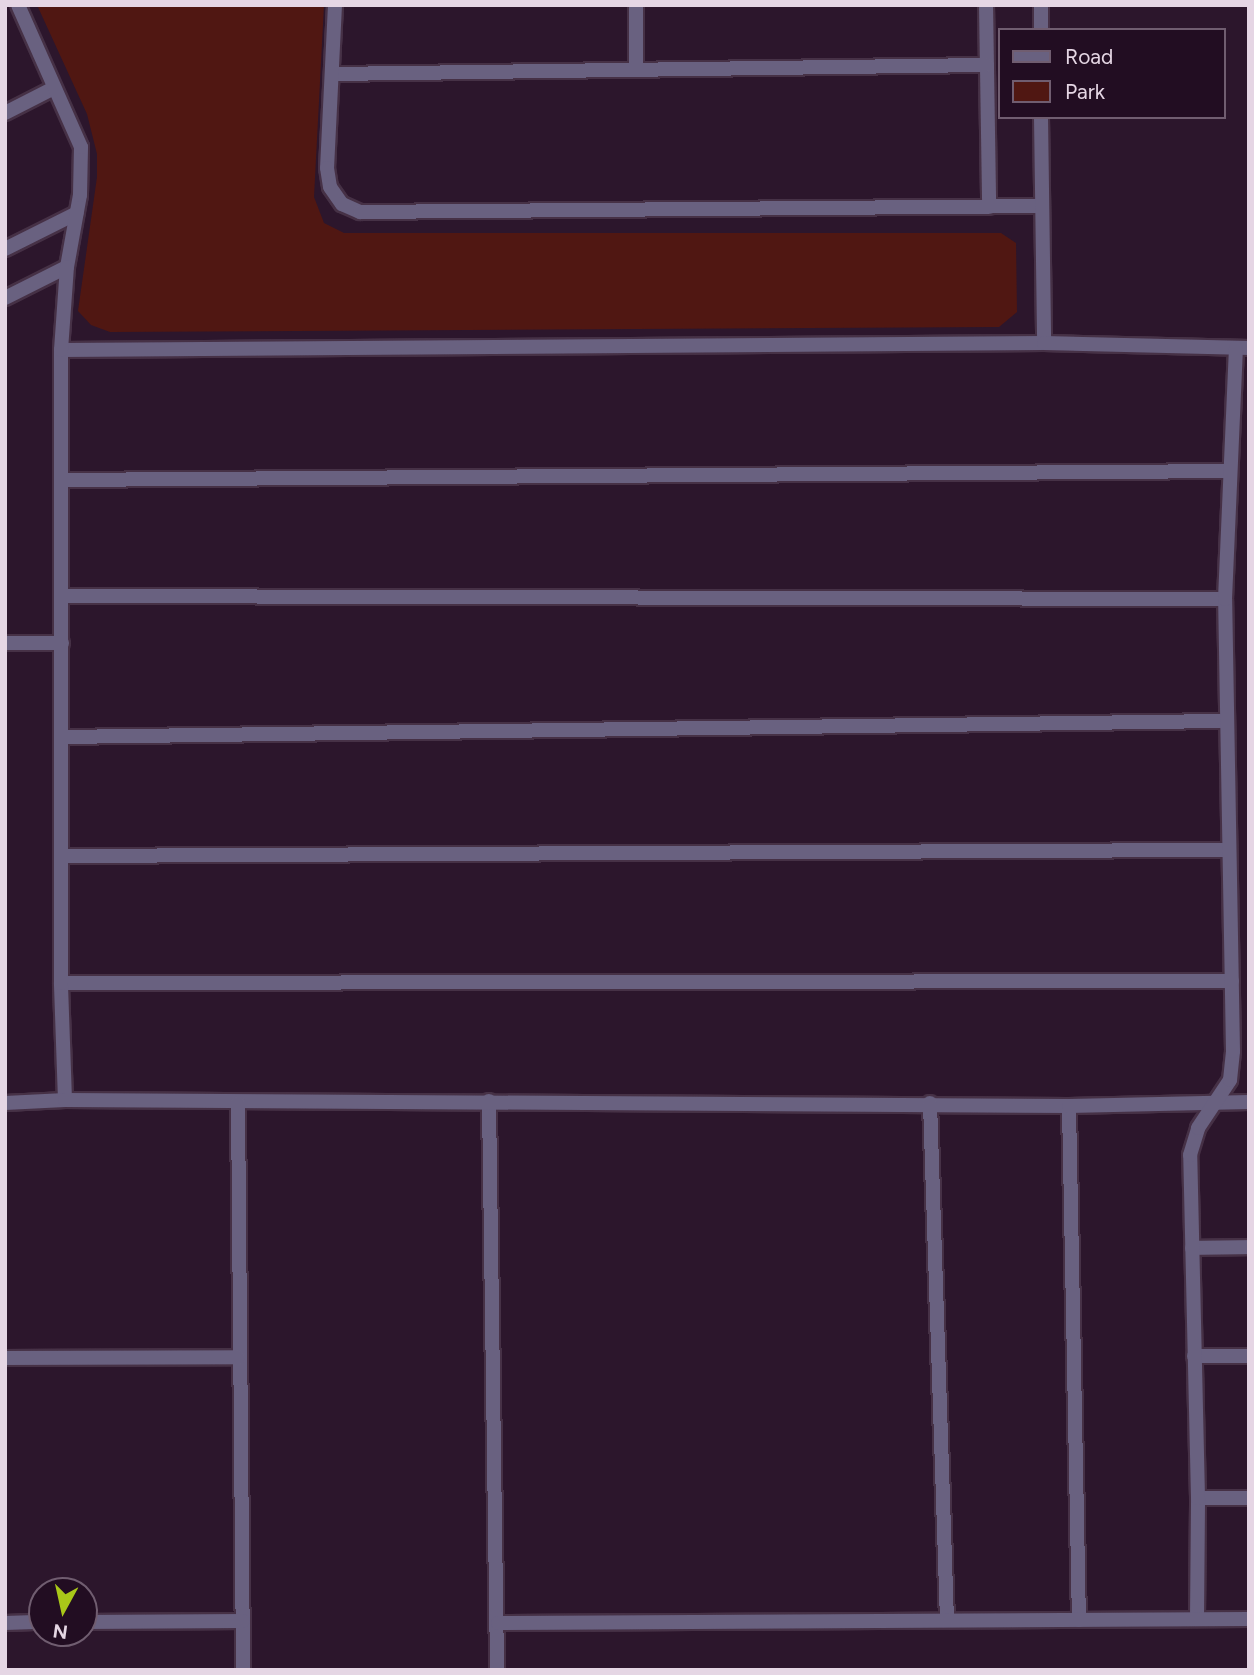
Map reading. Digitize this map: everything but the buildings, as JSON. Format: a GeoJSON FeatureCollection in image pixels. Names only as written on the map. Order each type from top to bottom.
{"type":"FeatureCollection","features":[{"type":"Feature","properties":{"kind":"street"},"geometry":{"type":"LineString","coordinates":[[18,5],[81,147],[77,213],[67,267],[61,350],[61,983],[65,1100]]}},
{"type":"Feature","properties":{"kind":"street"},"geometry":{"type":"LineString","coordinates":[[335,5],[327,167],[330,187],[342,204],[360,212],[1041,206]]}},
{"type":"Feature","properties":{"kind":"street"},"geometry":{"type":"LineString","coordinates":[[636,5],[636,69]]}},
{"type":"Feature","properties":{"kind":"street"},"geometry":{"type":"LineString","coordinates":[[986,5],[989,207]]}},
{"type":"Feature","properties":{"kind":"street"},"geometry":{"type":"LineString","coordinates":[[1041,5],[1041,28]]}},
{"type":"Feature","properties":{"kind":"street"},"geometry":{"type":"LineString","coordinates":[[332,74],[987,65]]}},
{"type":"Feature","properties":{"kind":"street"},"geometry":{"type":"LineString","coordinates":[[5,113],[54,88]]}},
{"type":"Feature","properties":{"kind":"street"},"geometry":{"type":"LineString","coordinates":[[1041,119],[1044,343]]}},
{"type":"Feature","properties":{"kind":"street"},"geometry":{"type":"LineString","coordinates":[[5,249],[77,213]]}},
{"type":"Feature","properties":{"kind":"street"},"geometry":{"type":"LineString","coordinates":[[5,298],[67,267]]}},
{"type":"Feature","properties":{"kind":"street"},"geometry":{"type":"LineString","coordinates":[[61,350],[1044,343],[1242,348],[1230,471],[1225,599],[1227,850],[1232,981],[1230,1080],[1198,1128],[1190,1155],[1198,1498],[1197,1618]]}},
{"type":"Feature","properties":{"kind":"street"},"geometry":{"type":"LineString","coordinates":[[62,480],[1230,471]]}},
{"type":"Feature","properties":{"kind":"street"},"geometry":{"type":"LineString","coordinates":[[62,596],[1225,599]]}},
{"type":"Feature","properties":{"kind":"street"},"geometry":{"type":"LineString","coordinates":[[5,643],[62,643]]}},
{"type":"Feature","properties":{"kind":"street"},"geometry":{"type":"LineString","coordinates":[[61,737],[1226,721]]}},
{"type":"Feature","properties":{"kind":"street"},"geometry":{"type":"LineString","coordinates":[[62,856],[1227,850]]}},
{"type":"Feature","properties":{"kind":"street"},"geometry":{"type":"LineString","coordinates":[[61,983],[1232,981]]}},
{"type":"Feature","properties":{"kind":"street"},"geometry":{"type":"LineString","coordinates":[[5,1103],[65,1100],[238,1103],[489,1101],[1069,1105],[1249,1101]]}},
{"type":"Feature","properties":{"kind":"street"},"geometry":{"type":"LineString","coordinates":[[489,1101],[497,1670]]}},
{"type":"Feature","properties":{"kind":"street"},"geometry":{"type":"LineString","coordinates":[[238,1103],[238,1357],[243,1670]]}},
{"type":"Feature","properties":{"kind":"street"},"geometry":{"type":"LineString","coordinates":[[930,1103],[947,1620]]}},
{"type":"Feature","properties":{"kind":"street"},"geometry":{"type":"LineString","coordinates":[[1069,1105],[1079,1620]]}},
{"type":"Feature","properties":{"kind":"street"},"geometry":{"type":"LineString","coordinates":[[1192,1248],[1249,1247]]}},
{"type":"Feature","properties":{"kind":"street"},"geometry":{"type":"LineString","coordinates":[[1194,1356],[1249,1356]]}},
{"type":"Feature","properties":{"kind":"street"},"geometry":{"type":"LineString","coordinates":[[5,1358],[238,1357]]}},
{"type":"Feature","properties":{"kind":"street"},"geometry":{"type":"LineString","coordinates":[[1198,1498],[1249,1498]]}},
{"type":"Feature","properties":{"kind":"street"},"geometry":{"type":"LineString","coordinates":[[498,1623],[1249,1619]]}},
{"type":"Feature","properties":{"kind":"street"},"geometry":{"type":"LineString","coordinates":[[98,1622],[243,1620]]}},
{"type":"Feature","properties":{"kind":"street"},"geometry":{"type":"LineString","coordinates":[[5,1623],[28,1622]]}},
{"type":"Feature","properties":{"kind":"green space"},"geometry":{"type":"Polygon","coordinates":[[[37,5],[324,5],[314,197],[324,223],[344,233],[1001,233],[1016,243],[1017,312],[999,327],[110,332],[91,325],[78,311],[97,177],[97,154],[87,114],[37,5]]]}}]}
